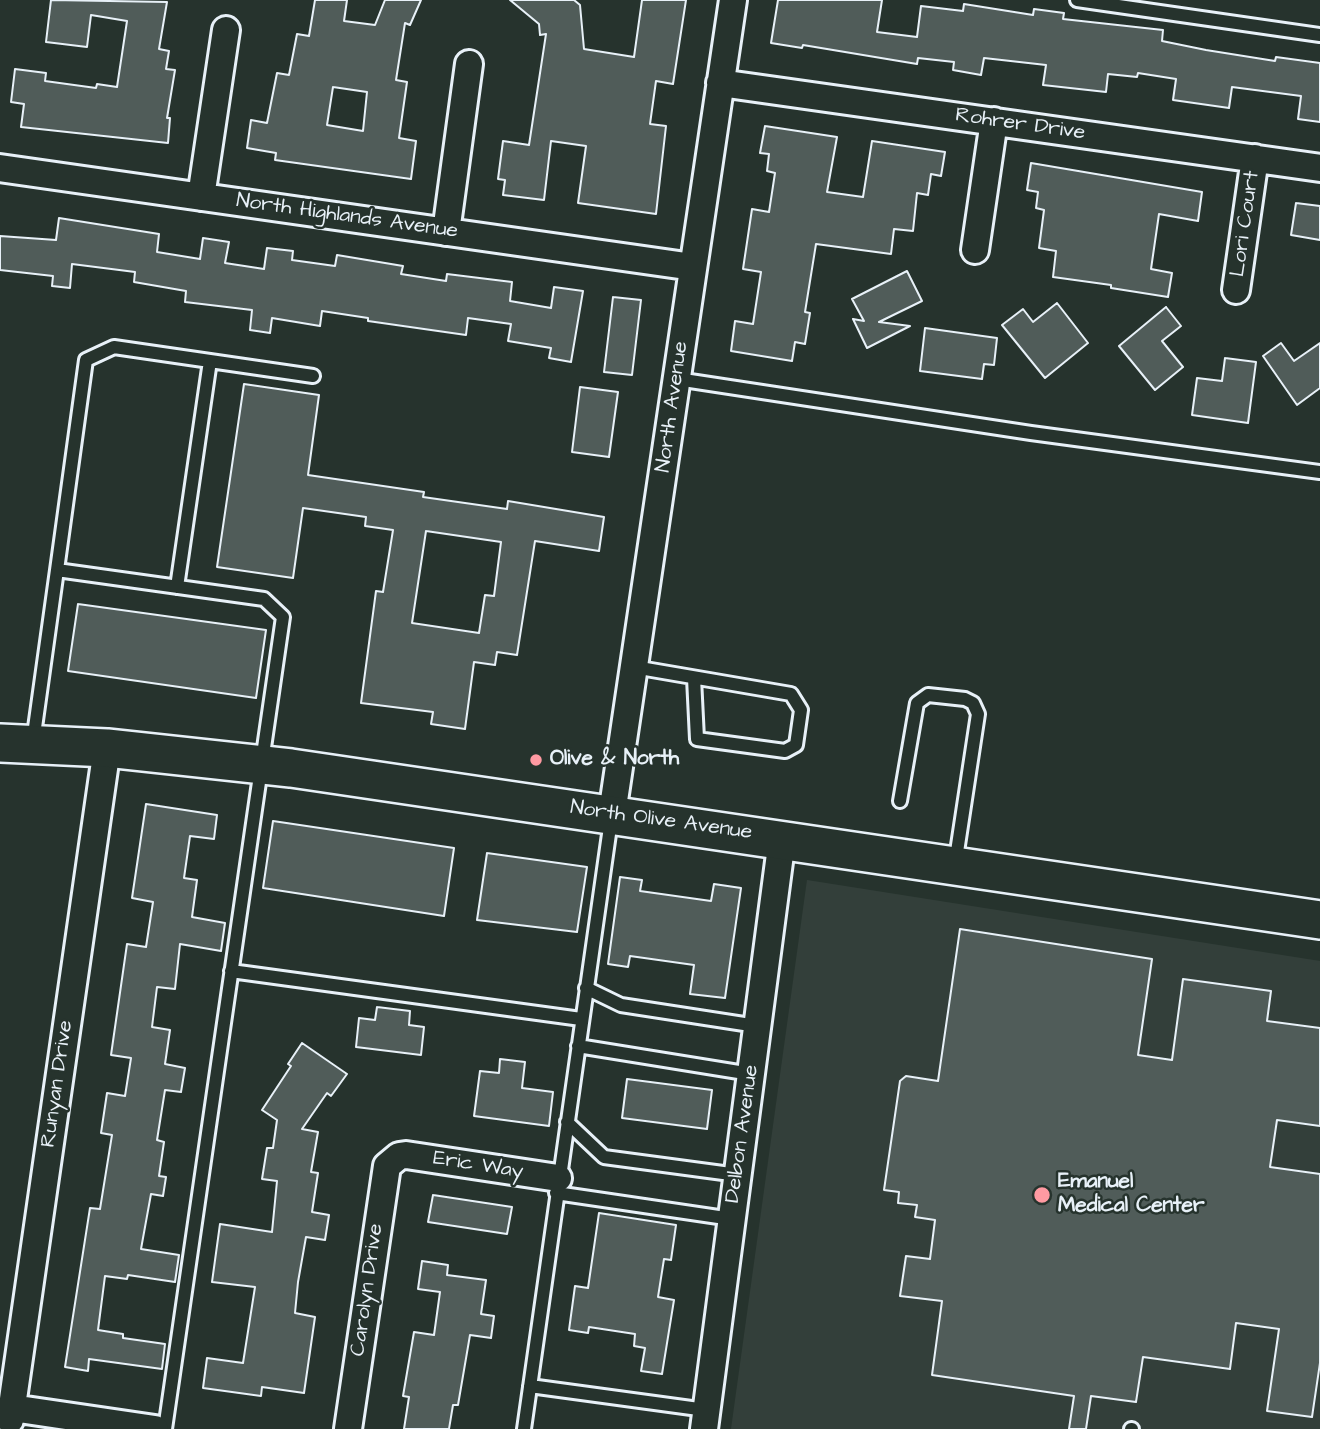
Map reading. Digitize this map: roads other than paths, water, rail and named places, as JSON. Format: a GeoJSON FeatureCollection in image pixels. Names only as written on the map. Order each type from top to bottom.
{"type":"FeatureCollection","features":[{"type":"Feature","properties":{"kind":"street","name":"North Avenue"},"geometry":{"type":"LineString","coordinates":[[612,814],[733,0]]}},
{"type":"Feature","properties":{"kind":"street"},"geometry":{"type":"LineString","coordinates":[[201,197],[226,30]]}},
{"type":"Feature","properties":{"kind":"street"},"geometry":{"type":"LineString","coordinates":[[446,232],[469,64]]}},
{"type":"Feature","properties":{"kind":"street","name":"Rohrer Drive"},"geometry":{"type":"LineString","coordinates":[[720,83],[1320,168]]}},
{"type":"Feature","properties":{"kind":"street"},"geometry":{"type":"LineString","coordinates":[[975,250],[993,121]]}},
{"type":"Feature","properties":{"kind":"street","name":"Lori Court"},"geometry":{"type":"LineString","coordinates":[[1236,290],[1255,159]]}},
{"type":"Feature","properties":{"kind":"street","name":"North Highlands Avenue"},"geometry":{"type":"LineString","coordinates":[[0,168],[693,268]]}},
{"type":"Feature","properties":{"kind":"street","name":"North Olive Avenue"},"geometry":{"type":"LineString","coordinates":[[16,745],[107,748],[261,764],[1320,920]]}},
{"type":"Feature","properties":{"kind":"street","name":"Runyan Drive"},"geometry":{"type":"LineString","coordinates":[[8,1414],[107,748]]}},
{"type":"Feature","properties":{"kind":"street","name":"Delbon Avenue"},"geometry":{"type":"LineString","coordinates":[[705,1420],[782,839]]}},
{"type":"Feature","properties":{"kind":"street","name":"Eric Way"},"geometry":{"type":"LineString","coordinates":[[398,1156],[557,1186]]}},
{"type":"Feature","properties":{"kind":"street","name":"Carolyn Drive"},"geometry":{"type":"LineString","coordinates":[[348,1429],[385,1174],[387,1166],[398,1156]]}},
{"type":"Feature","properties":{"kind":"street"},"geometry":{"type":"LineString","coordinates":[[8,1414],[155,1429]]}},
{"type":"Feature","properties":{"kind":"lane"},"geometry":{"type":"LineString","coordinates":[[1077,0],[1320,35]]}},
{"type":"Feature","properties":{"kind":"lane"},"geometry":{"type":"LineString","coordinates":[[16,745],[57,570],[86,360],[114,347],[313,376]]}},
{"type":"Feature","properties":{"kind":"lane"},"geometry":{"type":"LineString","coordinates":[[177,587],[210,361]]}},
{"type":"Feature","properties":{"kind":"lane"},"geometry":{"type":"LineString","coordinates":[[677,379],[1031,433],[1320,472]]}},
{"type":"Feature","properties":{"kind":"lane"},"geometry":{"type":"LineString","coordinates":[[57,570],[264,599],[283,617],[165,1429]]}},
{"type":"Feature","properties":{"kind":"lane"},"geometry":{"type":"LineString","coordinates":[[634,667],[791,694],[802,710],[796,745],[785,751],[697,739],[694,678]]}},
{"type":"Feature","properties":{"kind":"lane"},"geometry":{"type":"LineString","coordinates":[[900,801],[918,703],[928,695],[965,699],[973,703],[978,714],[955,865]]}},
{"type":"Feature","properties":{"kind":"lane"},"geometry":{"type":"LineString","coordinates":[[524,1429],[612,814]]}},
{"type":"Feature","properties":{"kind":"lane"},"geometry":{"type":"LineString","coordinates":[[231,971],[582,1019]]}},
{"type":"Feature","properties":{"kind":"lane"},"geometry":{"type":"LineString","coordinates":[[586,988],[621,1005],[757,1026]]}},
{"type":"Feature","properties":{"kind":"lane"},"geometry":{"type":"LineString","coordinates":[[578,1046],[751,1074]]}},
{"type":"Feature","properties":{"kind":"lane"},"geometry":{"type":"LineString","coordinates":[[567,1122],[604,1157],[738,1175]]}},
{"type":"Feature","properties":{"kind":"lane"},"geometry":{"type":"LineString","coordinates":[[557,1186],[732,1219]]}},
{"type":"Feature","properties":{"kind":"lane"},"geometry":{"type":"LineString","coordinates":[[530,1386],[705,1420]]}},
{"type":"Feature","properties":{"kind":"place","name":"Olive & North"},"geometry":{"type":"Point","coordinates":[536,760]}},
{"type":"Feature","properties":{"kind":"place","name":"Emanuel Medical Center"},"geometry":{"type":"Point","coordinates":[1042,1195]}}]}
